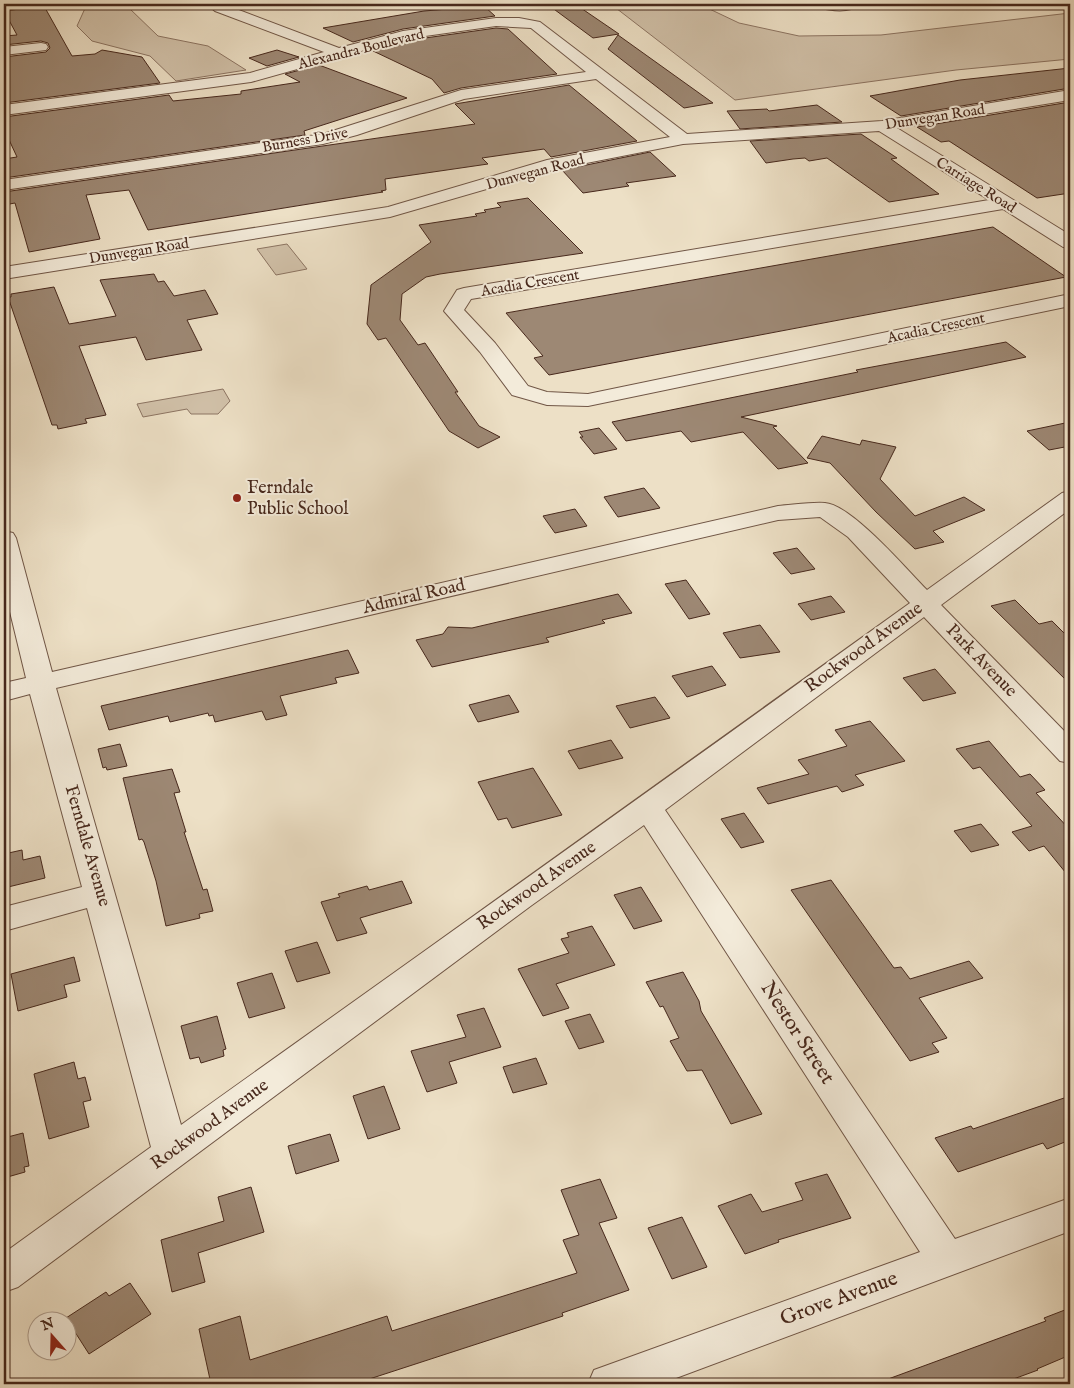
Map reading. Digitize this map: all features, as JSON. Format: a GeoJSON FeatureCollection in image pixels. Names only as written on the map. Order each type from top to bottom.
{"type":"FeatureCollection","features":[{"type":"Feature","properties":{"kind":"street"},"geometry":{"type":"LineString","coordinates":[[214,4],[220,8],[339,53]]}},
{"type":"Feature","properties":{"kind":"street"},"geometry":{"type":"LineString","coordinates":[[820,4],[833,6],[852,4]]}},
{"type":"Feature","properties":{"kind":"street"},"geometry":{"type":"LineString","coordinates":[[259,7],[268,25]]}},
{"type":"Feature","properties":{"kind":"street","name":"Alexandra Boulevard"},"geometry":{"type":"LineString","coordinates":[[4,110],[251,77],[403,35],[496,22],[519,22],[535,25],[683,138]]}},
{"type":"Feature","properties":{"kind":"street"},"geometry":{"type":"LineString","coordinates":[[4,51],[41,47]]}},
{"type":"Feature","properties":{"kind":"street","name":"Burness Drive"},"geometry":{"type":"LineString","coordinates":[[4,185],[323,139],[350,132],[461,95],[600,74]]}},
{"type":"Feature","properties":{"kind":"street","name":"Dunvegan Road"},"geometry":{"type":"LineString","coordinates":[[4,273],[390,212],[553,164],[683,138],[882,126],[1070,96]]}},
{"type":"Feature","properties":{"kind":"street","name":"Carriage Road"},"geometry":{"type":"LineString","coordinates":[[882,126],[1070,243]]}},
{"type":"Feature","properties":{"kind":"street","name":"Acadia Crescent"},"geometry":{"type":"LineString","coordinates":[[1005,203],[464,294],[454,310],[470,326],[508,374],[515,386],[522,392],[548,399],[588,400],[1070,300]]}},
{"type":"Feature","properties":{"kind":"street","name":"Rockwood Avenue"},"geometry":{"type":"LineString","coordinates":[[4,1275],[513,902],[648,808],[1070,498]]}},
{"type":"Feature","properties":{"kind":"street","name":"Park Avenue"},"geometry":{"type":"LineString","coordinates":[[824,510],[857,532],[1070,754]]}},
{"type":"Feature","properties":{"kind":"street","name":"Admiral Road"},"geometry":{"type":"LineString","coordinates":[[4,692],[778,513],[824,510]]}},
{"type":"Feature","properties":{"kind":"street","name":"Ferndale Avenue"},"geometry":{"type":"LineString","coordinates":[[4,538],[41,683],[171,1153]]}},
{"type":"Feature","properties":{"kind":"street","name":"Nestor Street"},"geometry":{"type":"LineString","coordinates":[[648,808],[946,1259]]}},
{"type":"Feature","properties":{"kind":"street"},"geometry":{"type":"LineString","coordinates":[[4,919],[100,893]]}},
{"type":"Feature","properties":{"kind":"street","name":"Grove Avenue"},"geometry":{"type":"LineString","coordinates":[[609,1384],[1070,1214]]}},
{"type":"Feature","properties":{"kind":"shaded area"},"geometry":{"type":"Polygon","coordinates":[[[87,4],[134,4],[129,8],[158,36],[208,46],[246,70],[176,81],[150,56],[92,41],[77,26],[87,4]]]}},
{"type":"Feature","properties":{"kind":"shaded area"},"geometry":{"type":"Polygon","coordinates":[[[606,4],[699,4],[739,23],[799,36],[881,35],[1070,13],[1070,59],[956,70],[735,100],[612,5],[606,4]]]}},
{"type":"Feature","properties":{"kind":"shaded area"},"geometry":{"type":"Polygon","coordinates":[[[287,244],[307,269],[276,275],[257,249],[287,244]]]}},
{"type":"Feature","properties":{"kind":"shaded area"},"geometry":{"type":"Polygon","coordinates":[[[223,389],[230,401],[218,414],[191,414],[187,409],[143,417],[137,404],[223,389]]]}},
{"type":"Feature","properties":{"kind":"building"},"geometry":{"type":"Polygon","coordinates":[[[547,4],[575,4],[619,34],[593,38],[547,4]]]}},
{"type":"Feature","properties":{"kind":"building"},"geometry":{"type":"Polygon","coordinates":[[[44,6],[72,56],[95,54],[102,50],[142,57],[160,83],[4,103],[4,57],[46,52],[50,48],[48,43],[41,41],[4,45],[4,36],[17,35],[4,11],[44,6]]]}},
{"type":"Feature","properties":{"kind":"building"},"geometry":{"type":"Polygon","coordinates":[[[484,6],[495,16],[403,29],[353,42],[323,28],[424,11],[484,6]]]}},
{"type":"Feature","properties":{"kind":"building"},"geometry":{"type":"Polygon","coordinates":[[[496,28],[508,29],[557,74],[461,88],[444,93],[432,79],[371,50],[404,41],[496,28]]]}},
{"type":"Feature","properties":{"kind":"building"},"geometry":{"type":"Polygon","coordinates":[[[618,35],[713,103],[684,108],[608,49],[618,35]]]}},
{"type":"Feature","properties":{"kind":"building"},"geometry":{"type":"Polygon","coordinates":[[[277,50],[299,57],[267,66],[249,58],[277,50]]]}},
{"type":"Feature","properties":{"kind":"building"},"geometry":{"type":"Polygon","coordinates":[[[319,65],[407,98],[304,131],[305,135],[4,178],[4,159],[17,157],[4,129],[4,117],[169,95],[173,101],[241,94],[241,91],[300,82],[285,74],[319,65]]]}},
{"type":"Feature","properties":{"kind":"building"},"geometry":{"type":"Polygon","coordinates":[[[1070,68],[1070,88],[901,116],[870,96],[960,80],[1070,68]]]}},
{"type":"Feature","properties":{"kind":"building"},"geometry":{"type":"Polygon","coordinates":[[[569,85],[637,141],[551,157],[544,149],[482,158],[488,164],[385,179],[386,190],[381,191],[383,192],[148,230],[129,190],[86,195],[100,239],[29,252],[15,203],[4,205],[4,192],[475,124],[455,104],[569,85]]]}},
{"type":"Feature","properties":{"kind":"building"},"geometry":{"type":"Polygon","coordinates":[[[1070,102],[1070,193],[1037,198],[949,141],[941,142],[917,127],[1070,102]]]}},
{"type":"Feature","properties":{"kind":"building"},"geometry":{"type":"Polygon","coordinates":[[[817,105],[842,122],[740,129],[727,111],[767,109],[769,111],[817,105]]]}},
{"type":"Feature","properties":{"kind":"building"},"geometry":{"type":"Polygon","coordinates":[[[861,134],[897,158],[891,159],[939,194],[889,202],[827,158],[809,161],[805,158],[766,163],[750,141],[861,134]]]}},
{"type":"Feature","properties":{"kind":"building"},"geometry":{"type":"Polygon","coordinates":[[[650,152],[676,176],[626,183],[629,186],[583,193],[562,170],[650,152]]]}},
{"type":"Feature","properties":{"kind":"building"},"geometry":{"type":"Polygon","coordinates":[[[528,198],[583,253],[426,277],[402,294],[400,320],[418,345],[425,343],[458,392],[455,392],[479,426],[500,437],[478,448],[449,431],[386,338],[378,340],[367,324],[371,285],[431,242],[419,225],[477,216],[475,214],[486,212],[484,210],[501,207],[497,203],[528,198]]]}},
{"type":"Feature","properties":{"kind":"building"},"geometry":{"type":"Polygon","coordinates":[[[993,227],[1066,277],[549,375],[534,358],[543,356],[506,313],[993,227]]]}},
{"type":"Feature","properties":{"kind":"building"},"geometry":{"type":"Polygon","coordinates":[[[154,274],[158,282],[164,281],[174,296],[205,290],[218,314],[187,320],[202,350],[146,360],[136,337],[79,346],[106,415],[85,419],[87,423],[58,429],[57,425],[52,425],[8,297],[11,297],[11,294],[54,287],[69,324],[116,316],[100,280],[154,274]]]}},
{"type":"Feature","properties":{"kind":"building"},"geometry":{"type":"Polygon","coordinates":[[[1006,342],[1026,357],[741,417],[777,426],[773,427],[808,463],[778,469],[743,432],[691,442],[681,431],[626,441],[612,422],[858,372],[856,370],[1006,342]]]}},
{"type":"Feature","properties":{"kind":"building"},"geometry":{"type":"Polygon","coordinates":[[[1070,422],[1070,446],[1049,450],[1027,431],[1070,422]]]}},
{"type":"Feature","properties":{"kind":"building"},"geometry":{"type":"Polygon","coordinates":[[[599,428],[617,449],[594,454],[580,437],[583,437],[579,432],[599,428]]]}},
{"type":"Feature","properties":{"kind":"building"},"geometry":{"type":"Polygon","coordinates":[[[822,436],[860,445],[862,440],[896,447],[880,479],[915,516],[964,497],[985,510],[933,531],[944,542],[915,549],[876,512],[830,463],[807,458],[822,436]]]}},
{"type":"Feature","properties":{"kind":"building"},"geometry":{"type":"Polygon","coordinates":[[[644,488],[660,508],[618,517],[604,497],[644,488]]]}},
{"type":"Feature","properties":{"kind":"building"},"geometry":{"type":"Polygon","coordinates":[[[575,509],[587,526],[555,533],[543,516],[575,509]]]}},
{"type":"Feature","properties":{"kind":"building"},"geometry":{"type":"Polygon","coordinates":[[[797,548],[815,569],[791,574],[773,553],[797,548]]]}},
{"type":"Feature","properties":{"kind":"building"},"geometry":{"type":"Polygon","coordinates":[[[686,580],[710,614],[689,619],[665,584],[686,580]]]}},
{"type":"Feature","properties":{"kind":"building"},"geometry":{"type":"Polygon","coordinates":[[[618,594],[632,613],[602,620],[605,623],[546,638],[549,642],[432,667],[416,640],[443,634],[448,627],[472,628],[618,594]]]}},
{"type":"Feature","properties":{"kind":"building"},"geometry":{"type":"Polygon","coordinates":[[[831,596],[845,612],[811,620],[798,604],[831,596]]]}},
{"type":"Feature","properties":{"kind":"building"},"geometry":{"type":"Polygon","coordinates":[[[1015,600],[1039,624],[1052,621],[1070,639],[1070,684],[991,606],[1015,600]]]}},
{"type":"Feature","properties":{"kind":"building"},"geometry":{"type":"Polygon","coordinates":[[[760,625],[780,652],[740,658],[723,633],[760,625]]]}},
{"type":"Feature","properties":{"kind":"building"},"geometry":{"type":"Polygon","coordinates":[[[348,650],[359,673],[335,678],[337,683],[280,696],[287,715],[266,720],[262,711],[215,722],[213,715],[209,716],[208,713],[170,722],[168,716],[109,730],[101,706],[348,650]]]}},
{"type":"Feature","properties":{"kind":"building"},"geometry":{"type":"Polygon","coordinates":[[[712,666],[726,685],[687,697],[672,676],[712,666]]]}},
{"type":"Feature","properties":{"kind":"building"},"geometry":{"type":"Polygon","coordinates":[[[935,669],[956,693],[923,701],[903,678],[935,669]]]}},
{"type":"Feature","properties":{"kind":"building"},"geometry":{"type":"Polygon","coordinates":[[[509,695],[519,712],[478,722],[469,705],[509,695]]]}},
{"type":"Feature","properties":{"kind":"building"},"geometry":{"type":"Polygon","coordinates":[[[655,697],[670,718],[630,728],[616,706],[655,697]]]}},
{"type":"Feature","properties":{"kind":"building"},"geometry":{"type":"Polygon","coordinates":[[[870,721],[905,761],[855,775],[864,785],[842,792],[837,786],[768,804],[757,788],[809,774],[798,760],[847,746],[835,730],[870,721]]]}},
{"type":"Feature","properties":{"kind":"building"},"geometry":{"type":"Polygon","coordinates":[[[611,740],[623,758],[579,769],[568,751],[611,740]]]}},
{"type":"Feature","properties":{"kind":"building"},"geometry":{"type":"Polygon","coordinates":[[[989,741],[1020,777],[1030,774],[1045,790],[1036,793],[1070,830],[1070,878],[1044,846],[1029,851],[1012,832],[1032,826],[980,767],[973,769],[956,749],[989,741]]]}},
{"type":"Feature","properties":{"kind":"building"},"geometry":{"type":"Polygon","coordinates":[[[120,744],[127,766],[107,770],[106,767],[103,768],[98,749],[120,744]]]}},
{"type":"Feature","properties":{"kind":"building"},"geometry":{"type":"Polygon","coordinates":[[[533,768],[562,815],[512,828],[507,818],[498,820],[478,782],[533,768]]]}},
{"type":"Feature","properties":{"kind":"building"},"geometry":{"type":"Polygon","coordinates":[[[172,769],[180,792],[174,793],[186,832],[184,832],[203,890],[207,889],[213,911],[199,914],[200,918],[166,926],[156,881],[144,842],[142,839],[139,840],[123,778],[172,769]]]}},
{"type":"Feature","properties":{"kind":"building"},"geometry":{"type":"Polygon","coordinates":[[[744,813],[764,842],[741,848],[721,819],[744,813]]]}},
{"type":"Feature","properties":{"kind":"building"},"geometry":{"type":"Polygon","coordinates":[[[981,824],[999,845],[971,852],[954,831],[981,824]]]}},
{"type":"Feature","properties":{"kind":"building"},"geometry":{"type":"Polygon","coordinates":[[[22,850],[23,860],[40,856],[45,878],[4,888],[4,854],[22,850]]]}},
{"type":"Feature","properties":{"kind":"building"},"geometry":{"type":"Polygon","coordinates":[[[831,880],[894,968],[901,967],[910,979],[969,961],[983,978],[919,998],[947,1038],[932,1043],[939,1052],[910,1061],[791,890],[831,880]]]}},
{"type":"Feature","properties":{"kind":"building"},"geometry":{"type":"Polygon","coordinates":[[[402,881],[412,903],[360,918],[367,933],[337,941],[321,902],[340,897],[338,894],[367,886],[369,890],[402,881]]]}},
{"type":"Feature","properties":{"kind":"building"},"geometry":{"type":"Polygon","coordinates":[[[641,887],[662,921],[634,929],[614,895],[641,887]]]}},
{"type":"Feature","properties":{"kind":"building"},"geometry":{"type":"Polygon","coordinates":[[[592,926],[615,965],[556,984],[569,1008],[543,1016],[518,969],[569,953],[561,939],[569,937],[567,933],[592,926]]]}},
{"type":"Feature","properties":{"kind":"building"},"geometry":{"type":"Polygon","coordinates":[[[317,942],[330,973],[297,982],[285,951],[317,942]]]}},
{"type":"Feature","properties":{"kind":"building"},"geometry":{"type":"Polygon","coordinates":[[[74,957],[80,981],[64,985],[67,997],[18,1011],[11,974],[74,957]]]}},
{"type":"Feature","properties":{"kind":"building"},"geometry":{"type":"Polygon","coordinates":[[[683,972],[699,1001],[701,1011],[762,1114],[731,1124],[702,1070],[687,1071],[670,1041],[679,1038],[663,1006],[660,1007],[646,982],[683,972]]]}},
{"type":"Feature","properties":{"kind":"building"},"geometry":{"type":"Polygon","coordinates":[[[272,973],[285,1008],[249,1018],[237,983],[272,973]]]}},
{"type":"Feature","properties":{"kind":"building"},"geometry":{"type":"Polygon","coordinates":[[[484,1008],[501,1047],[449,1062],[457,1083],[427,1092],[411,1051],[466,1037],[457,1015],[484,1008]]]}},
{"type":"Feature","properties":{"kind":"building"},"geometry":{"type":"Polygon","coordinates":[[[590,1014],[604,1042],[579,1049],[565,1021],[590,1014]]]}},
{"type":"Feature","properties":{"kind":"building"},"geometry":{"type":"Polygon","coordinates":[[[217,1016],[226,1049],[223,1050],[224,1056],[201,1063],[199,1057],[190,1059],[181,1026],[217,1016]]]}},
{"type":"Feature","properties":{"kind":"building"},"geometry":{"type":"Polygon","coordinates":[[[536,1058],[547,1084],[513,1093],[503,1067],[536,1058]]]}},
{"type":"Feature","properties":{"kind":"building"},"geometry":{"type":"Polygon","coordinates":[[[74,1062],[78,1079],[85,1077],[91,1100],[83,1102],[89,1127],[49,1139],[34,1074],[74,1062]]]}},
{"type":"Feature","properties":{"kind":"building"},"geometry":{"type":"Polygon","coordinates":[[[384,1086],[400,1129],[368,1139],[353,1096],[384,1086]]]}},
{"type":"Feature","properties":{"kind":"building"},"geometry":{"type":"Polygon","coordinates":[[[1070,1096],[1070,1140],[1047,1149],[1043,1143],[958,1172],[935,1138],[971,1126],[973,1129],[1070,1096]]]}},
{"type":"Feature","properties":{"kind":"building"},"geometry":{"type":"Polygon","coordinates":[[[23,1133],[29,1166],[24,1167],[25,1172],[4,1178],[4,1138],[23,1133]]]}},
{"type":"Feature","properties":{"kind":"building"},"geometry":{"type":"Polygon","coordinates":[[[330,1134],[339,1161],[296,1174],[288,1146],[330,1134]]]}},
{"type":"Feature","properties":{"kind":"building"},"geometry":{"type":"Polygon","coordinates":[[[827,1174],[851,1218],[778,1240],[779,1242],[745,1254],[718,1206],[751,1194],[762,1212],[803,1200],[795,1183],[827,1174]]]}},
{"type":"Feature","properties":{"kind":"building"},"geometry":{"type":"Polygon","coordinates":[[[600,1179],[617,1218],[599,1223],[629,1290],[562,1313],[563,1316],[354,1384],[211,1384],[199,1329],[240,1316],[250,1360],[387,1316],[392,1331],[577,1273],[563,1240],[579,1235],[561,1190],[600,1179]]]}},
{"type":"Feature","properties":{"kind":"building"},"geometry":{"type":"Polygon","coordinates":[[[251,1187],[264,1232],[198,1253],[205,1282],[172,1292],[161,1240],[224,1221],[218,1197],[251,1187]]]}},
{"type":"Feature","properties":{"kind":"building"},"geometry":{"type":"Polygon","coordinates":[[[682,1217],[707,1267],[672,1279],[648,1228],[682,1217]]]}},
{"type":"Feature","properties":{"kind":"building"},"geometry":{"type":"Polygon","coordinates":[[[130,1283],[151,1314],[89,1354],[78,1337],[78,1310],[106,1292],[109,1296],[130,1283]]]}},
{"type":"Feature","properties":{"kind":"building"},"geometry":{"type":"Polygon","coordinates":[[[1070,1308],[1070,1355],[1038,1370],[1000,1384],[880,1384],[880,1382],[1046,1321],[1044,1318],[1070,1308]]]}},
{"type":"Feature","properties":{"kind":"place","name":"Ferndale Public School"},"geometry":{"type":"Point","coordinates":[237,498]}}]}
